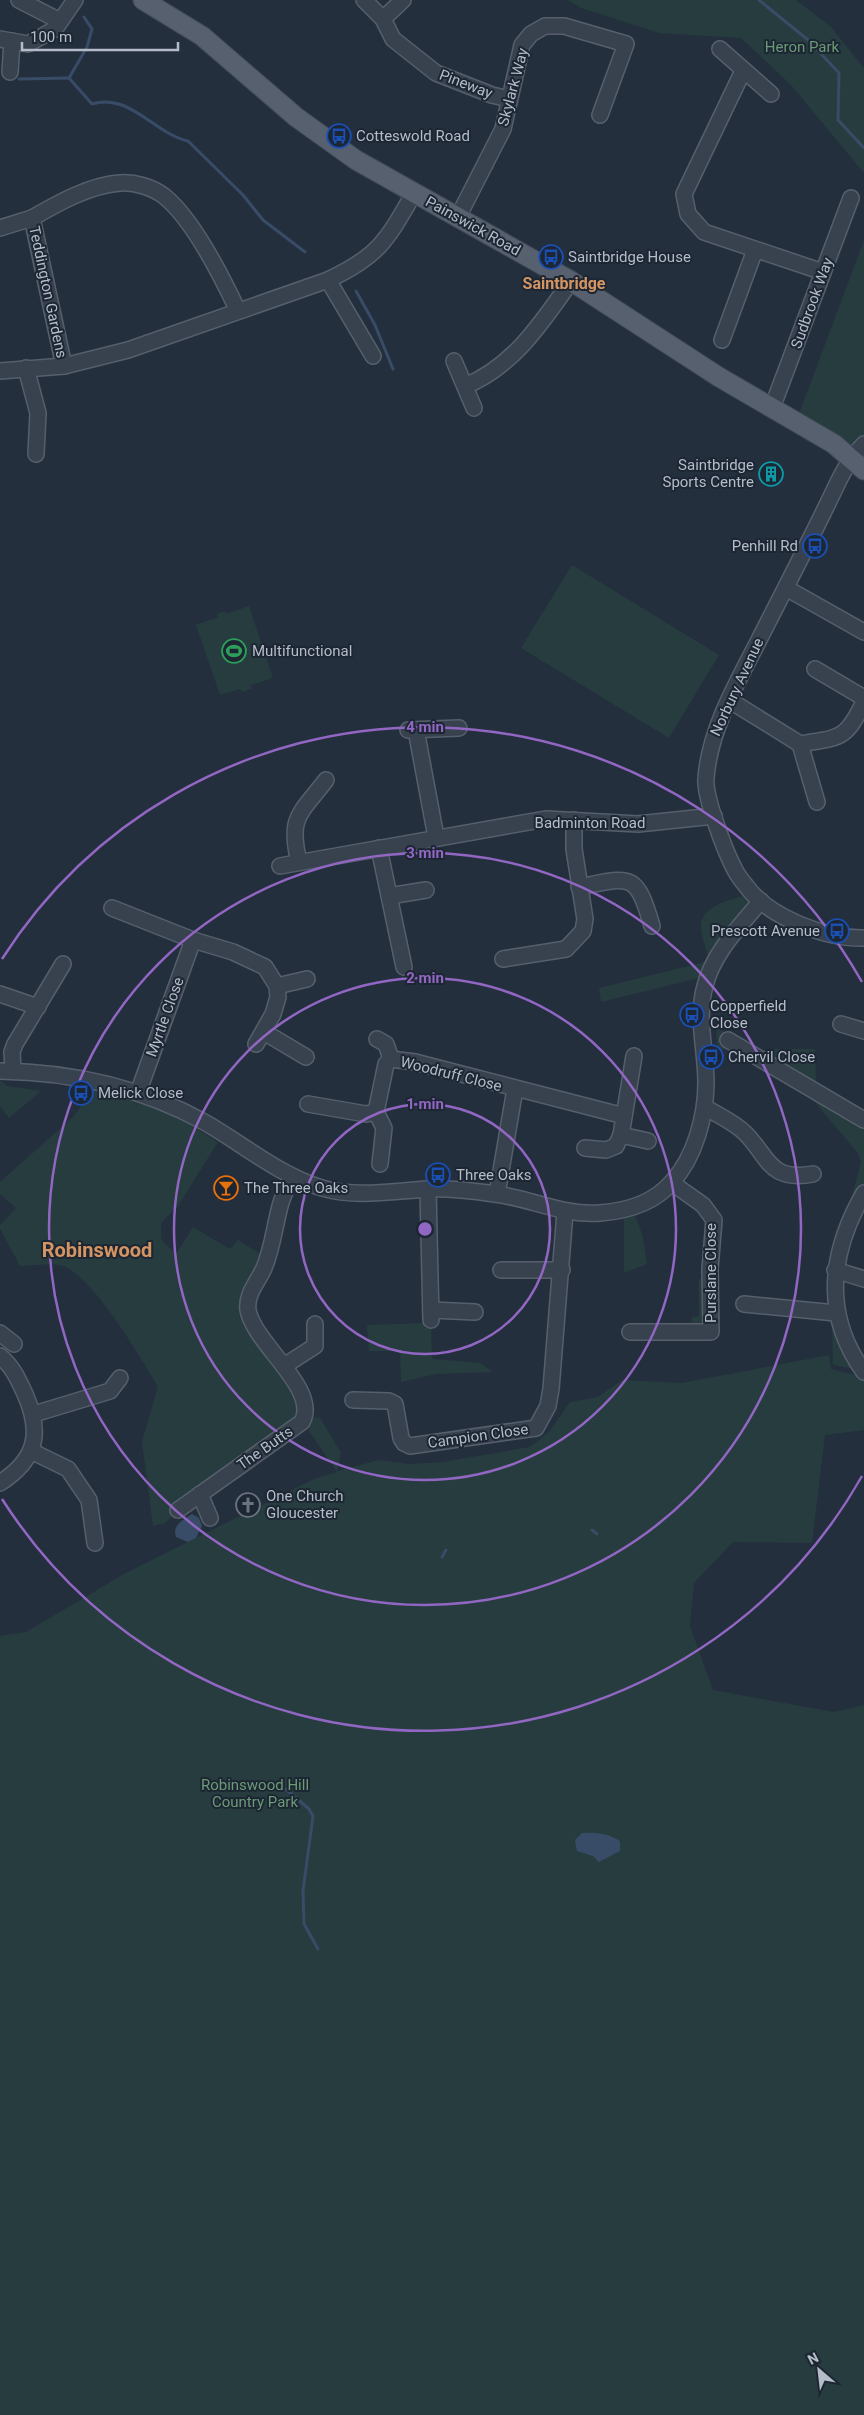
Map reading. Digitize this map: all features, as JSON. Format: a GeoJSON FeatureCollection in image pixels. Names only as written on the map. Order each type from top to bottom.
{"type":"FeatureCollection","features":[{"type":"Feature","properties":{"kind":"main road","name":"Painswick Road"},"geometry":{"type":"LineString","coordinates":[[143,0],[202,36],[296,117],[338,148],[571,281],[667,344],[834,444],[858,464]]}},
{"type":"Feature","properties":{"kind":"street"},"geometry":{"type":"LineString","coordinates":[[19,0],[60,21]]}},
{"type":"Feature","properties":{"kind":"street"},"geometry":{"type":"LineString","coordinates":[[10,72],[6,40],[28,44],[55,29],[76,0]]}},
{"type":"Feature","properties":{"kind":"street","name":"Pineway"},"geometry":{"type":"LineString","coordinates":[[364,0],[383,19],[393,39],[436,73],[492,95],[509,98]]}},
{"type":"Feature","properties":{"kind":"street"},"geometry":{"type":"LineString","coordinates":[[383,19],[404,0]]}},
{"type":"Feature","properties":{"kind":"street","name":"Skylark Way"},"geometry":{"type":"LineString","coordinates":[[458,217],[503,129],[522,45],[531,34],[545,26],[564,26],[628,39],[600,115]]}},
{"type":"Feature","properties":{"kind":"street"},"geometry":{"type":"LineString","coordinates":[[720,49],[771,94]]}},
{"type":"Feature","properties":{"kind":"street"},"geometry":{"type":"LineString","coordinates":[[744,71],[684,194],[688,214],[704,232],[823,272]]}},
{"type":"Feature","properties":{"kind":"street","name":"Teddington Gardens"},"geometry":{"type":"LineString","coordinates":[[0,228],[32,218],[98,187],[120,183],[150,188],[163,195],[193,230],[238,311]]}},
{"type":"Feature","properties":{"kind":"street"},"geometry":{"type":"LineString","coordinates":[[0,371],[64,366],[128,350],[328,280],[358,265],[379,248],[414,193]]}},
{"type":"Feature","properties":{"kind":"street","name":"Sudbrook Way"},"geometry":{"type":"LineString","coordinates":[[772,408],[823,272],[845,202]]}},
{"type":"Feature","properties":{"kind":"street","name":"Teddington Gardens"},"geometry":{"type":"LineString","coordinates":[[32,218],[64,366]]}},
{"type":"Feature","properties":{"kind":"street"},"geometry":{"type":"LineString","coordinates":[[722,341],[755,250]]}},
{"type":"Feature","properties":{"kind":"street"},"geometry":{"type":"LineString","coordinates":[[328,280],[373,356]]}},
{"type":"Feature","properties":{"kind":"street"},"geometry":{"type":"LineString","coordinates":[[465,386],[490,374],[516,351],[543,322],[571,281]]}},
{"type":"Feature","properties":{"kind":"street"},"geometry":{"type":"LineString","coordinates":[[454,361],[474,408]]}},
{"type":"Feature","properties":{"kind":"street"},"geometry":{"type":"LineString","coordinates":[[26,368],[38,413],[36,454]]}},
{"type":"Feature","properties":{"kind":"street","name":"Norbury Avenue"},"geometry":{"type":"LineString","coordinates":[[864,444],[858,464],[786,588],[729,700],[712,742],[705,781],[714,816],[734,869],[752,893],[761,901],[810,929],[842,937],[864,938]]}},
{"type":"Feature","properties":{"kind":"street"},"geometry":{"type":"LineString","coordinates":[[786,588],[864,632]]}},
{"type":"Feature","properties":{"kind":"street"},"geometry":{"type":"LineString","coordinates":[[815,668],[864,698]]}},
{"type":"Feature","properties":{"kind":"street"},"geometry":{"type":"LineString","coordinates":[[729,700],[800,744],[838,738],[848,732],[864,702]]}},
{"type":"Feature","properties":{"kind":"street"},"geometry":{"type":"LineString","coordinates":[[436,837],[411,730],[459,728]]}},
{"type":"Feature","properties":{"kind":"street"},"geometry":{"type":"LineString","coordinates":[[800,744],[817,802]]}},
{"type":"Feature","properties":{"kind":"street"},"geometry":{"type":"LineString","coordinates":[[299,862],[294,841],[294,826],[298,816],[326,780]]}},
{"type":"Feature","properties":{"kind":"street","name":"Badminton Road"},"geometry":{"type":"LineString","coordinates":[[280,866],[546,819],[638,824],[714,816]]}},
{"type":"Feature","properties":{"kind":"street"},"geometry":{"type":"LineString","coordinates":[[504,959],[566,949],[583,931],[585,919],[574,849],[574,820]]}},
{"type":"Feature","properties":{"kind":"street"},"geometry":{"type":"LineString","coordinates":[[378,848],[404,967]]}},
{"type":"Feature","properties":{"kind":"street"},"geometry":{"type":"LineString","coordinates":[[579,887],[618,880],[629,882],[640,890],[652,926]]}},
{"type":"Feature","properties":{"kind":"street"},"geometry":{"type":"LineString","coordinates":[[389,896],[426,890]]}},
{"type":"Feature","properties":{"kind":"street"},"geometry":{"type":"LineString","coordinates":[[63,964],[15,1044],[7,1071],[71,1077],[138,1094],[206,1123],[292,1177],[324,1188],[347,1192],[392,1192],[428,1189],[497,1194],[565,1212],[599,1214],[649,1203],[672,1183],[684,1166],[695,1143],[705,1107],[706,1082],[702,1004],[704,988],[718,955],[761,901]]}},
{"type":"Feature","properties":{"kind":"street"},"geometry":{"type":"LineString","coordinates":[[113,909],[254,961],[265,967],[277,986],[278,997],[273,1014],[260,1038],[306,1057]]}},
{"type":"Feature","properties":{"kind":"street","name":"Myrtle Close"},"geometry":{"type":"LineString","coordinates":[[138,1094],[193,940]]}},
{"type":"Feature","properties":{"kind":"street"},"geometry":{"type":"LineString","coordinates":[[277,986],[307,979]]}},
{"type":"Feature","properties":{"kind":"street"},"geometry":{"type":"LineString","coordinates":[[0,994],[38,1007]]}},
{"type":"Feature","properties":{"kind":"street"},"geometry":{"type":"LineString","coordinates":[[841,1024],[864,1031]]}},
{"type":"Feature","properties":{"kind":"street"},"geometry":{"type":"LineString","coordinates":[[377,1040],[386,1044],[391,1059]]}},
{"type":"Feature","properties":{"kind":"street"},"geometry":{"type":"LineString","coordinates":[[728,1040],[864,1120]]}},
{"type":"Feature","properties":{"kind":"street"},"geometry":{"type":"LineString","coordinates":[[585,1148],[606,1150],[616,1146],[621,1135],[634,1056]]}},
{"type":"Feature","properties":{"kind":"street","name":"Woodruff Close"},"geometry":{"type":"LineString","coordinates":[[376,1112],[386,1064],[391,1059],[415,1062],[624,1116]]}},
{"type":"Feature","properties":{"kind":"street","name":"Woodruff Close"},"geometry":{"type":"LineString","coordinates":[[497,1194],[515,1089]]}},
{"type":"Feature","properties":{"kind":"street"},"geometry":{"type":"LineString","coordinates":[[308,1104],[366,1114],[376,1112],[384,1128],[380,1164]]}},
{"type":"Feature","properties":{"kind":"street"},"geometry":{"type":"LineString","coordinates":[[705,1107],[744,1132],[770,1166],[795,1177],[812,1174]]}},
{"type":"Feature","properties":{"kind":"street"},"geometry":{"type":"LineString","coordinates":[[621,1135],[648,1141]]}},
{"type":"Feature","properties":{"kind":"street","name":"The Butts"},"geometry":{"type":"LineString","coordinates":[[178,1510],[302,1422],[306,1407],[284,1366],[259,1334],[248,1310],[248,1299],[251,1290],[264,1266],[276,1212],[292,1177]]}},
{"type":"Feature","properties":{"kind":"street","name":"Purslane Close"},"geometry":{"type":"LineString","coordinates":[[630,1332],[711,1332],[710,1269],[714,1220],[703,1204],[672,1183]]}},
{"type":"Feature","properties":{"kind":"street"},"geometry":{"type":"LineString","coordinates":[[428,1189],[431,1315],[475,1312]]}},
{"type":"Feature","properties":{"kind":"street"},"geometry":{"type":"LineString","coordinates":[[862,1200],[849,1220],[835,1270],[836,1313],[848,1348],[864,1372]]}},
{"type":"Feature","properties":{"kind":"street","name":"Campion Close"},"geometry":{"type":"LineString","coordinates":[[353,1400],[389,1401],[395,1404],[401,1438],[404,1443],[410,1446],[536,1428],[548,1406],[551,1389],[562,1270],[565,1212]]}},
{"type":"Feature","properties":{"kind":"street"},"geometry":{"type":"LineString","coordinates":[[501,1270],[562,1270]]}},
{"type":"Feature","properties":{"kind":"street"},"geometry":{"type":"LineString","coordinates":[[835,1270],[864,1279]]}},
{"type":"Feature","properties":{"kind":"street"},"geometry":{"type":"LineString","coordinates":[[744,1304],[836,1313]]}},
{"type":"Feature","properties":{"kind":"street"},"geometry":{"type":"LineString","coordinates":[[284,1366],[315,1346],[315,1324]]}},
{"type":"Feature","properties":{"kind":"street"},"geometry":{"type":"LineString","coordinates":[[0,1356],[12,1367],[34,1414],[36,1433],[31,1451],[24,1464],[0,1483]]}},
{"type":"Feature","properties":{"kind":"street"},"geometry":{"type":"LineString","coordinates":[[34,1414],[110,1392],[120,1378]]}},
{"type":"Feature","properties":{"kind":"street"},"geometry":{"type":"LineString","coordinates":[[31,1451],[68,1469],[89,1500],[95,1544]]}},
{"type":"Feature","properties":{"kind":"street"},"geometry":{"type":"LineString","coordinates":[[200,1494],[210,1518]]}},
{"type":"Feature","properties":{"kind":"green space","name":"Heron Park"},"geometry":{"type":"Polygon","coordinates":[[[568,0],[796,0],[831,27],[864,68],[864,173],[791,85],[741,38],[659,33],[581,8],[568,0]]]}},
{"type":"Feature","properties":{"kind":"green space"},"geometry":{"type":"Polygon","coordinates":[[[864,240],[864,470],[796,422],[864,240]]]}},
{"type":"Feature","properties":{"kind":"green space"},"geometry":{"type":"Polygon","coordinates":[[[572,565],[719,655],[669,738],[521,648],[572,565]]]}},
{"type":"Feature","properties":{"kind":"green space","name":"Multifunctional"},"geometry":{"type":"Polygon","coordinates":[[[249,606],[273,678],[251,685],[252,689],[242,692],[240,689],[220,695],[196,625],[218,617],[217,614],[225,611],[226,614],[249,606]]]}},
{"type":"Feature","properties":{"kind":"green space"},"geometry":{"type":"Polygon","coordinates":[[[752,893],[761,901],[707,976],[601,1002],[599,988],[709,961],[701,929],[705,914],[719,904],[752,893]]]}},
{"type":"Feature","properties":{"kind":"green space"},"geometry":{"type":"Polygon","coordinates":[[[716,1025],[728,1035],[729,1047],[717,1052],[716,1025]]]}},
{"type":"Feature","properties":{"kind":"green space"},"geometry":{"type":"Polygon","coordinates":[[[773,1049],[815,1049],[816,1084],[768,1055],[773,1049]]]}},
{"type":"Feature","properties":{"kind":"green space"},"geometry":{"type":"Polygon","coordinates":[[[785,1079],[864,1123],[864,1185],[854,1204],[851,1199],[861,1162],[858,1153],[813,1100],[785,1079]]]}},
{"type":"Feature","properties":{"kind":"green space"},"geometry":{"type":"Polygon","coordinates":[[[0,1080],[7,1086],[41,1091],[9,1118],[0,1106],[0,1080]]]}},
{"type":"Feature","properties":{"kind":"green space"},"geometry":{"type":"Polygon","coordinates":[[[94,1090],[127,1097],[159,1109],[218,1142],[178,1206],[161,1223],[161,1239],[176,1254],[193,1227],[230,1249],[238,1240],[267,1258],[248,1299],[306,1414],[178,1510],[165,1523],[153,1526],[142,1442],[158,1386],[114,1317],[85,1282],[71,1271],[59,1265],[20,1266],[0,1229],[0,1225],[16,1208],[0,1194],[0,1182],[73,1117],[94,1090]]]}},
{"type":"Feature","properties":{"kind":"green space"},"geometry":{"type":"Polygon","coordinates":[[[632,1207],[643,1237],[647,1264],[624,1273],[624,1223],[622,1210],[632,1207]]]}},
{"type":"Feature","properties":{"kind":"green space"},"geometry":{"type":"Polygon","coordinates":[[[699,1279],[705,1279],[704,1320],[700,1325],[691,1327],[692,1317],[699,1316],[699,1279]]]}},
{"type":"Feature","properties":{"kind":"green space"},"geometry":{"type":"Polygon","coordinates":[[[832,1321],[835,1321],[859,1370],[833,1365],[832,1321]]]}},
{"type":"Feature","properties":{"kind":"green space"},"geometry":{"type":"Polygon","coordinates":[[[425,1323],[425,1328],[431,1328],[432,1359],[480,1363],[493,1372],[436,1374],[401,1382],[400,1351],[369,1351],[367,1325],[425,1323]]]}},
{"type":"Feature","properties":{"kind":"green space","name":"Robinswood Hill Country Park"},"geometry":{"type":"Polygon","coordinates":[[[829,1355],[831,1369],[864,1377],[864,1430],[825,1435],[812,1543],[733,1542],[694,1583],[690,1626],[713,1690],[834,1712],[864,1705],[864,2415],[0,2415],[0,1636],[26,1632],[124,1574],[316,1478],[337,1472],[309,1431],[310,1417],[320,1418],[341,1453],[337,1471],[379,1460],[410,1464],[442,1462],[530,1447],[549,1432],[570,1402],[598,1397],[622,1380],[682,1383],[829,1355]]]}},
{"type":"Feature","properties":{"kind":"water"},"geometry":{"type":"Polygon","coordinates":[[[192,1514],[199,1518],[202,1526],[196,1538],[188,1542],[176,1537],[175,1533],[179,1523],[192,1514]]]}},
{"type":"Feature","properties":{"kind":"water"},"geometry":{"type":"Polygon","coordinates":[[[582,1833],[611,1836],[620,1841],[620,1851],[599,1862],[593,1856],[577,1851],[575,1840],[582,1833]]]}},
{"type":"Feature","properties":{"kind":"waterway"},"geometry":{"type":"LineString","coordinates":[[759,0],[808,40],[839,73],[838,120],[864,148]]}},
{"type":"Feature","properties":{"kind":"waterway"},"geometry":{"type":"LineString","coordinates":[[69,78],[87,47],[92,29],[84,17]]}},
{"type":"Feature","properties":{"kind":"waterway"},"geometry":{"type":"LineString","coordinates":[[69,78],[92,104],[105,102],[118,104],[142,115],[164,131],[188,141],[243,195],[263,220],[305,252]]}},
{"type":"Feature","properties":{"kind":"waterway"},"geometry":{"type":"LineString","coordinates":[[19,79],[69,78]]}},
{"type":"Feature","properties":{"kind":"waterway"},"geometry":{"type":"LineString","coordinates":[[356,291],[375,325],[393,369]]}},
{"type":"Feature","properties":{"kind":"waterway"},"geometry":{"type":"LineString","coordinates":[[592,1530],[597,1534]]}},
{"type":"Feature","properties":{"kind":"waterway"},"geometry":{"type":"LineString","coordinates":[[442,1557],[446,1550]]}},
{"type":"Feature","properties":{"kind":"waterway"},"geometry":{"type":"LineString","coordinates":[[286,1789],[309,1809],[313,1816],[303,1891],[304,1924],[318,1949]]}},
{"type":"Feature","properties":{"kind":"place","name":"Cotteswold Road"},"geometry":{"type":"Point","coordinates":[339,136]}},
{"type":"Feature","properties":{"kind":"place","name":"Saintbridge House"},"geometry":{"type":"Point","coordinates":[551,257]}},
{"type":"Feature","properties":{"kind":"place","name":"Saintbridge Sports Centre"},"geometry":{"type":"Point","coordinates":[771,474]}},
{"type":"Feature","properties":{"kind":"place","name":"Penhill Rd"},"geometry":{"type":"Point","coordinates":[815,546]}},
{"type":"Feature","properties":{"kind":"place","name":"Multifunctional"},"geometry":{"type":"Point","coordinates":[234,651]}},
{"type":"Feature","properties":{"kind":"place","name":"Prescott Avenue"},"geometry":{"type":"Point","coordinates":[837,931]}},
{"type":"Feature","properties":{"kind":"place","name":"Copperfield Close"},"geometry":{"type":"Point","coordinates":[692,1015]}},
{"type":"Feature","properties":{"kind":"place","name":"Chervil Close"},"geometry":{"type":"Point","coordinates":[711,1057]}},
{"type":"Feature","properties":{"kind":"place","name":"Melick Close"},"geometry":{"type":"Point","coordinates":[81,1093]}},
{"type":"Feature","properties":{"kind":"place","name":"Three Oaks"},"geometry":{"type":"Point","coordinates":[438,1175]}},
{"type":"Feature","properties":{"kind":"place","name":"The Three Oaks"},"geometry":{"type":"Point","coordinates":[226,1188]}},
{"type":"Feature","properties":{"kind":"place","name":"One Church Gloucester"},"geometry":{"type":"Point","coordinates":[248,1505]}},
{"type":"Feature","properties":{"kind":"district","name":"Saintbridge"},"geometry":{"type":"Point","coordinates":[564,283]}},
{"type":"Feature","properties":{"kind":"district","name":"Robinswood"},"geometry":{"type":"Point","coordinates":[97,1250]}}]}
